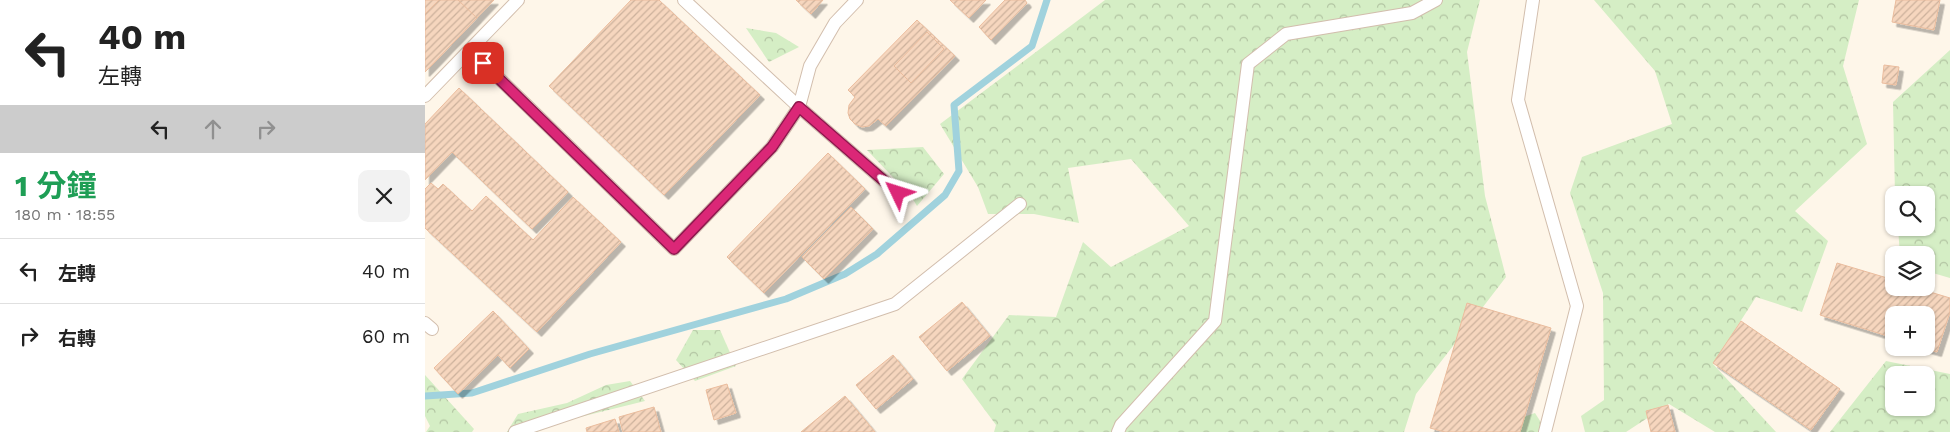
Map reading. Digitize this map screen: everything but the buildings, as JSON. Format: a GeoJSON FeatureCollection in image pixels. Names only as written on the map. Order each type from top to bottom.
{"type":"FeatureCollection","features":[{"type":"Feature","properties":{"kind":"lane"},"geometry":{"type":"LineString","coordinates":[[425,96],[518,0]]}},
{"type":"Feature","properties":{"kind":"lane"},"geometry":{"type":"LineString","coordinates":[[684,0],[799,107],[898,193]]}},
{"type":"Feature","properties":{"kind":"lane"},"geometry":{"type":"LineString","coordinates":[[470,50],[674,249],[772,147],[799,107],[810,66],[835,23],[857,0]]}},
{"type":"Feature","properties":{"kind":"lane"},"geometry":{"type":"LineString","coordinates":[[1118,432],[1121,425],[1215,321],[1248,64],[1286,34],[1412,13],[1436,0]]}},
{"type":"Feature","properties":{"kind":"lane"},"geometry":{"type":"LineString","coordinates":[[1533,0],[1518,100],[1577,306],[1545,432]]}},
{"type":"Feature","properties":{"kind":"lane"},"geometry":{"type":"LineString","coordinates":[[515,432],[895,304],[1020,204]]}},
{"type":"Feature","properties":{"kind":"green space"},"geometry":{"type":"Polygon","coordinates":[[[1105,0],[1480,0],[1467,52],[1485,196],[1506,277],[1416,394],[1404,432],[994,432],[996,425],[962,379],[1009,315],[1056,317],[1083,242],[1111,267],[1189,226],[1131,159],[1068,168],[1079,223],[1034,214],[988,214],[978,187],[940,124],[1105,0]]]}},
{"type":"Feature","properties":{"kind":"green space"},"geometry":{"type":"Polygon","coordinates":[[[1594,0],[1859,0],[1843,66],[1867,144],[1795,211],[1828,241],[1802,312],[1756,297],[1713,364],[1776,432],[1715,432],[1669,404],[1626,432],[1585,432],[1581,416],[1604,400],[1603,293],[1570,193],[1582,157],[1672,124],[1655,71],[1594,0]]]}},
{"type":"Feature","properties":{"kind":"green space"},"geometry":{"type":"Polygon","coordinates":[[[746,28],[776,33],[799,47],[769,62],[746,28]]]}},
{"type":"Feature","properties":{"kind":"green space"},"geometry":{"type":"Polygon","coordinates":[[[1950,50],[1950,278],[1935,274],[1935,246],[1899,246],[1899,236],[1935,236],[1935,186],[1895,186],[1893,102],[1950,50]]]}},
{"type":"Feature","properties":{"kind":"green space"},"geometry":{"type":"Polygon","coordinates":[[[923,147],[944,174],[917,206],[911,196],[867,150],[923,147]]]}},
{"type":"Feature","properties":{"kind":"green space"},"geometry":{"type":"Polygon","coordinates":[[[693,330],[720,330],[736,366],[695,381],[676,360],[693,330]]]}},
{"type":"Feature","properties":{"kind":"green space"},"geometry":{"type":"Polygon","coordinates":[[[1886,361],[1911,366],[1885,366],[1885,416],[1935,416],[1935,371],[1950,374],[1950,432],[1830,432],[1886,361]]]}},
{"type":"Feature","properties":{"kind":"green space"},"geometry":{"type":"Polygon","coordinates":[[[425,375],[474,429],[472,432],[426,432],[430,426],[425,416],[425,375]]]}},
{"type":"Feature","properties":{"kind":"green space"},"geometry":{"type":"Polygon","coordinates":[[[630,381],[645,401],[572,419],[536,432],[507,432],[518,414],[567,403],[606,385],[630,381]]]}},
{"type":"Feature","properties":{"kind":"green space"},"geometry":{"type":"Polygon","coordinates":[[[1535,413],[1547,432],[1499,432],[1497,426],[1535,413]]]}},
{"type":"Feature","properties":{"kind":"waterway"},"geometry":{"type":"LineString","coordinates":[[425,396],[472,393],[590,354],[786,299],[845,274],[877,254],[945,195],[959,171],[954,105],[1032,46],[1047,0]]}},
{"type":"Feature","properties":{"kind":"route"},"geometry":{"type":"LineString","coordinates":[[483,63],[674,249],[772,147],[799,107],[898,193]]}}]}
